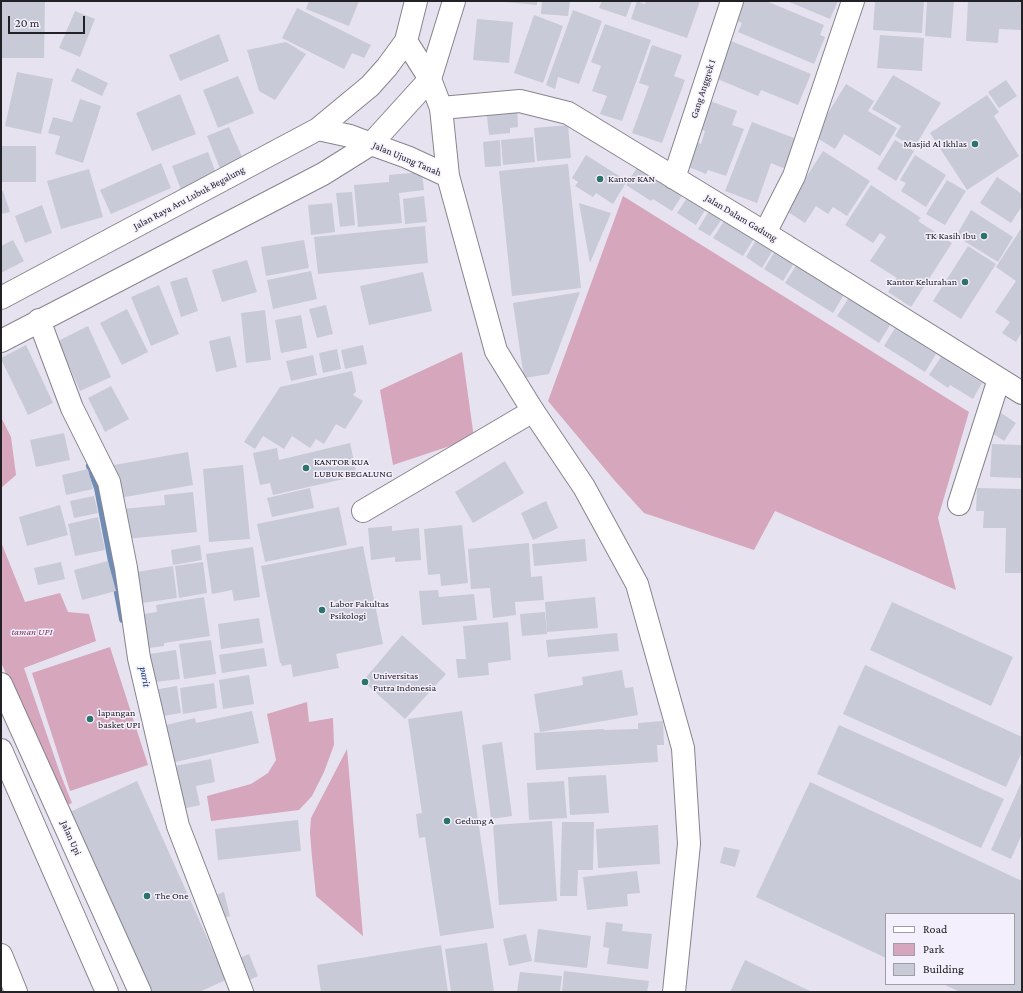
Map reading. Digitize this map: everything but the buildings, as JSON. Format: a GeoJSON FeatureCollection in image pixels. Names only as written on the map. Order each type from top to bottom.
{"type":"FeatureCollection","features":[{"type":"Feature","properties":{"kind":"main road"},"geometry":{"type":"LineString","coordinates":[[406,41],[416,1]]}},
{"type":"Feature","properties":{"kind":"main road"},"geometry":{"type":"LineString","coordinates":[[1,340],[323,174],[371,144],[430,79],[454,1]]}},
{"type":"Feature","properties":{"kind":"main road","name":"Gang Anggrek I"},"geometry":{"type":"LineString","coordinates":[[674,178],[732,1]]}},
{"type":"Feature","properties":{"kind":"main road"},"geometry":{"type":"LineString","coordinates":[[765,233],[794,176],[853,1]]}},
{"type":"Feature","properties":{"kind":"main road","name":"Jalan Ujung Tanah"},"geometry":{"type":"LineString","coordinates":[[406,41],[430,79],[441,108],[448,176]]}},
{"type":"Feature","properties":{"kind":"main road","name":"Jalan Raya Aru Lubuk Begalung"},"geometry":{"type":"LineString","coordinates":[[1,298],[318,129],[370,86],[387,67],[406,41]]}},
{"type":"Feature","properties":{"kind":"main road","name":"Jalan Dalam Gadung"},"geometry":{"type":"LineString","coordinates":[[441,108],[520,101],[568,113],[765,233],[1022,393]]}},
{"type":"Feature","properties":{"kind":"main road","name":"Jalan Ujung Tanah"},"geometry":{"type":"LineString","coordinates":[[318,129],[350,136],[407,157],[448,176]]}},
{"type":"Feature","properties":{"kind":"main road"},"geometry":{"type":"LineString","coordinates":[[448,176],[496,351],[533,411],[584,487],[637,584],[683,748],[689,844],[674,992]]}},
{"type":"Feature","properties":{"kind":"main road"},"geometry":{"type":"LineString","coordinates":[[39,320],[72,408],[108,482],[126,568],[139,658],[178,826],[242,992]]}},
{"type":"Feature","properties":{"kind":"main road"},"geometry":{"type":"LineString","coordinates":[[959,504],[999,379]]}},
{"type":"Feature","properties":{"kind":"main road"},"geometry":{"type":"LineString","coordinates":[[363,511],[533,411]]}},
{"type":"Feature","properties":{"kind":"main road","name":"Jalan Upi"},"geometry":{"type":"LineString","coordinates":[[1,684],[140,992]]}},
{"type":"Feature","properties":{"kind":"main road"},"geometry":{"type":"LineString","coordinates":[[1,750],[107,992]]}},
{"type":"Feature","properties":{"kind":"main road"},"geometry":{"type":"LineString","coordinates":[[1,955],[16,992]]}},
{"type":"Feature","properties":{"kind":"green space"},"geometry":{"type":"Polygon","coordinates":[[[623,196],[969,412],[938,518],[956,590],[775,511],[754,550],[644,513],[615,481],[548,401],[623,196]]]}},
{"type":"Feature","properties":{"kind":"green space"},"geometry":{"type":"Polygon","coordinates":[[[462,352],[474,438],[393,465],[380,390],[462,352]]]}},
{"type":"Feature","properties":{"kind":"green space"},"geometry":{"type":"Polygon","coordinates":[[[1,417],[11,437],[16,475],[1,488],[1,417]]]}},
{"type":"Feature","properties":{"kind":"green space","name":"taman UPI"},"geometry":{"type":"Polygon","coordinates":[[[1,542],[25,602],[60,593],[68,612],[89,614],[96,641],[24,668],[60,773],[72,803],[64,806],[1,662],[1,542]]]}},
{"type":"Feature","properties":{"kind":"green space","name":"lapangan basket UPI"},"geometry":{"type":"Polygon","coordinates":[[[110,647],[148,765],[70,791],[32,673],[110,647]]]}},
{"type":"Feature","properties":{"kind":"green space"},"geometry":{"type":"Polygon","coordinates":[[[307,702],[309,722],[333,718],[334,745],[324,772],[312,796],[299,810],[211,821],[207,796],[251,784],[268,773],[276,760],[267,714],[307,702]]]}},
{"type":"Feature","properties":{"kind":"green space"},"geometry":{"type":"Polygon","coordinates":[[[347,749],[363,936],[316,896],[312,857],[310,833],[311,818],[347,749]]]}},
{"type":"Feature","properties":{"kind":"waterway","name":"parit"},"geometry":{"type":"LineString","coordinates":[[90,466],[98,488],[123,619]]}},
{"type":"Feature","properties":{"kind":"place","name":"Masjid Al Ikhlas"},"geometry":{"type":"Point","coordinates":[975,144]}},
{"type":"Feature","properties":{"kind":"place","name":"Kantor KAN"},"geometry":{"type":"Point","coordinates":[600,179]}},
{"type":"Feature","properties":{"kind":"place","name":"TK Kasih Ibu"},"geometry":{"type":"Point","coordinates":[984,236]}},
{"type":"Feature","properties":{"kind":"place","name":"Kantor Kelurahan"},"geometry":{"type":"Point","coordinates":[965,282]}},
{"type":"Feature","properties":{"kind":"place","name":"KANTOR KUA LUBUK BEGALUNG"},"geometry":{"type":"Point","coordinates":[306,468]}},
{"type":"Feature","properties":{"kind":"place","name":"Labor Fakultas Psikologi"},"geometry":{"type":"Point","coordinates":[322,610]}},
{"type":"Feature","properties":{"kind":"place","name":"Universitas Putra Indonesia"},"geometry":{"type":"Point","coordinates":[365,682]}},
{"type":"Feature","properties":{"kind":"place","name":"lapangan basket UPI"},"geometry":{"type":"Point","coordinates":[90,719]}},
{"type":"Feature","properties":{"kind":"place","name":"Gedung A"},"geometry":{"type":"Point","coordinates":[447,821]}},
{"type":"Feature","properties":{"kind":"place","name":"The One"},"geometry":{"type":"Point","coordinates":[147,896]}}]}
